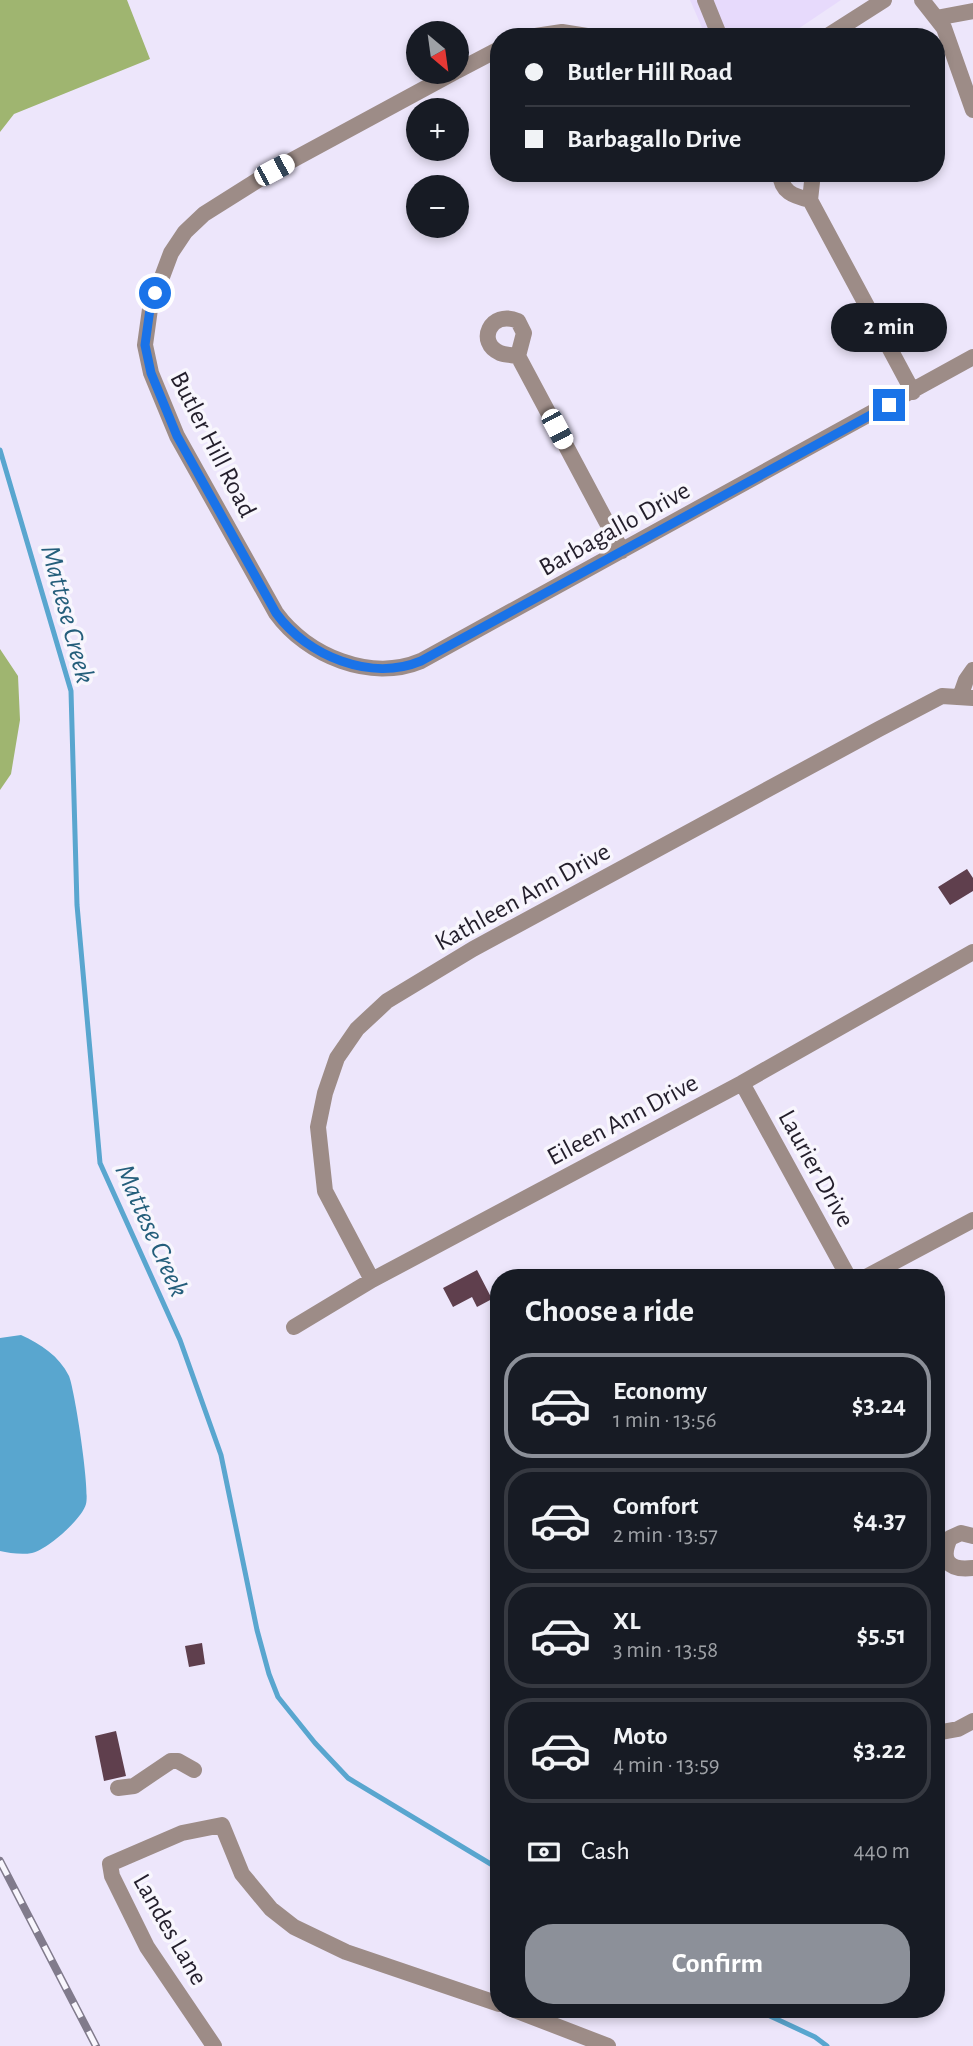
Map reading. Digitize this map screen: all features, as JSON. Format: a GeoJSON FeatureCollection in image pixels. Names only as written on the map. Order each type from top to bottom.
{"type":"FeatureCollection","features":[{"type":"Feature","properties":{"kind":"street"},"geometry":{"type":"LineString","coordinates":[[705,0],[716,28]]}},
{"type":"Feature","properties":{"kind":"street"},"geometry":{"type":"LineString","coordinates":[[840,28],[884,0]]}},
{"type":"Feature","properties":{"kind":"street"},"geometry":{"type":"LineString","coordinates":[[922,0],[944,28]]}},
{"type":"Feature","properties":{"kind":"street"},"geometry":{"type":"LineString","coordinates":[[936,18],[970,8]]}},
{"type":"Feature","properties":{"kind":"street"},"geometry":{"type":"LineString","coordinates":[[945,31],[973,110]]}},
{"type":"Feature","properties":{"kind":"street","name":"Butler Hill Road"},"geometry":{"type":"LineString","coordinates":[[469,65],[490,54]]}},
{"type":"Feature","properties":{"kind":"street","name":"Butler Hill Road"},"geometry":{"type":"LineString","coordinates":[[276,613],[172,424],[151,373],[145,345],[150,309],[171,253],[185,232],[204,214],[274,170],[432,84]]}},
{"type":"Feature","properties":{"kind":"street"},"geometry":{"type":"LineString","coordinates":[[782,182],[785,191],[810,200]]}},
{"type":"Feature","properties":{"kind":"street"},"geometry":{"type":"LineString","coordinates":[[812,182],[810,200],[913,392]]}},
{"type":"Feature","properties":{"kind":"street"},"geometry":{"type":"LineString","coordinates":[[517,356],[622,551]]}},
{"type":"Feature","properties":{"kind":"street","name":"Barbagallo Drive"},"geometry":{"type":"LineString","coordinates":[[276,613],[299,638],[325,653],[354,664],[384,670],[404,668],[973,357]]}},
{"type":"Feature","properties":{"kind":"street","name":"Kathleen Ann Drive"},"geometry":{"type":"LineString","coordinates":[[372,1280],[325,1191],[318,1127],[337,1058],[369,1016],[387,1001],[473,949],[844,748],[943,696],[966,698],[965,680],[973,670]]}},
{"type":"Feature","properties":{"kind":"street","name":"Eileen Ann Drive"},"geometry":{"type":"LineString","coordinates":[[295,1327],[372,1280],[742,1083],[973,952]]}},
{"type":"Feature","properties":{"kind":"street","name":"Laurier Drive"},"geometry":{"type":"LineString","coordinates":[[742,1083],[844,1269]]}},
{"type":"Feature","properties":{"kind":"street"},"geometry":{"type":"LineString","coordinates":[[881,1269],[973,1220]]}},
{"type":"Feature","properties":{"kind":"street"},"geometry":{"type":"LineString","coordinates":[[945,1549],[950,1538],[961,1533],[973,1536]]}},
{"type":"Feature","properties":{"kind":"street"},"geometry":{"type":"LineString","coordinates":[[945,1555],[950,1564],[959,1568],[973,1568]]}},
{"type":"Feature","properties":{"kind":"street"},"geometry":{"type":"LineString","coordinates":[[945,1731],[958,1729],[973,1721]]}},
{"type":"Feature","properties":{"kind":"street"},"geometry":{"type":"LineString","coordinates":[[118,1788],[134,1786],[171,1761],[178,1761],[194,1770]]}},
{"type":"Feature","properties":{"kind":"street","name":"Landes Lane"},"geometry":{"type":"LineString","coordinates":[[214,2046],[147,1947],[112,1876],[110,1864],[182,1833],[222,1825],[242,1874],[271,1909],[294,1927],[346,1952],[490,2001]]}},
{"type":"Feature","properties":{"kind":"street"},"geometry":{"type":"LineString","coordinates":[[536,2018],[608,2046]]}},
{"type":"Feature","properties":{"kind":"shaded area"},"geometry":{"type":"Polygon","coordinates":[[[690,0],[841,0],[799,28],[702,28],[690,0]]]}},
{"type":"Feature","properties":{"kind":"green space"},"geometry":{"type":"Polygon","coordinates":[[[0,0],[127,0],[150,59],[14,114],[0,132],[0,0]]]}},
{"type":"Feature","properties":{"kind":"green space"},"geometry":{"type":"Polygon","coordinates":[[[0,649],[18,676],[20,720],[11,774],[0,790],[0,649]]]}},
{"type":"Feature","properties":{"kind":"water"},"geometry":{"type":"Polygon","coordinates":[[[21,1335],[49,1351],[69,1376],[75,1400],[87,1495],[86,1504],[78,1518],[63,1533],[38,1551],[24,1554],[0,1551],[0,1338],[21,1335]]]}},
{"type":"Feature","properties":{"kind":"building"},"geometry":{"type":"Polygon","coordinates":[[[967,869],[973,878],[973,891],[950,905],[938,887],[967,869]]]}},
{"type":"Feature","properties":{"kind":"building"},"geometry":{"type":"Polygon","coordinates":[[[477,1270],[490,1300],[477,1307],[472,1297],[453,1307],[443,1288],[477,1270]]]}},
{"type":"Feature","properties":{"kind":"building"},"geometry":{"type":"Polygon","coordinates":[[[202,1643],[205,1664],[189,1667],[185,1646],[202,1643]]]}},
{"type":"Feature","properties":{"kind":"building"},"geometry":{"type":"Polygon","coordinates":[[[116,1731],[126,1776],[104,1781],[95,1736],[116,1731]]]}},
{"type":"Feature","properties":{"kind":"waterway","name":"Mattese Creek"},"geometry":{"type":"LineString","coordinates":[[0,450],[71,691],[77,905],[100,1163],[180,1340],[221,1455],[257,1630],[269,1674],[278,1697],[348,1778],[490,1864]]}},
{"type":"Feature","properties":{"kind":"waterway","name":"Mattese Creek"},"geometry":{"type":"LineString","coordinates":[[774,2018],[815,2037],[827,2046]]}},
{"type":"Feature","properties":{"kind":"railway"},"geometry":{"type":"LineString","coordinates":[[0,1861],[96,2046]]}},
{"type":"Feature","properties":{"kind":"route"},"geometry":{"type":"LineString","coordinates":[[155,293],[145,345],[151,373],[177,436],[276,613],[299,638],[325,653],[354,664],[384,670],[404,668],[421,661],[889,405]]}}]}
